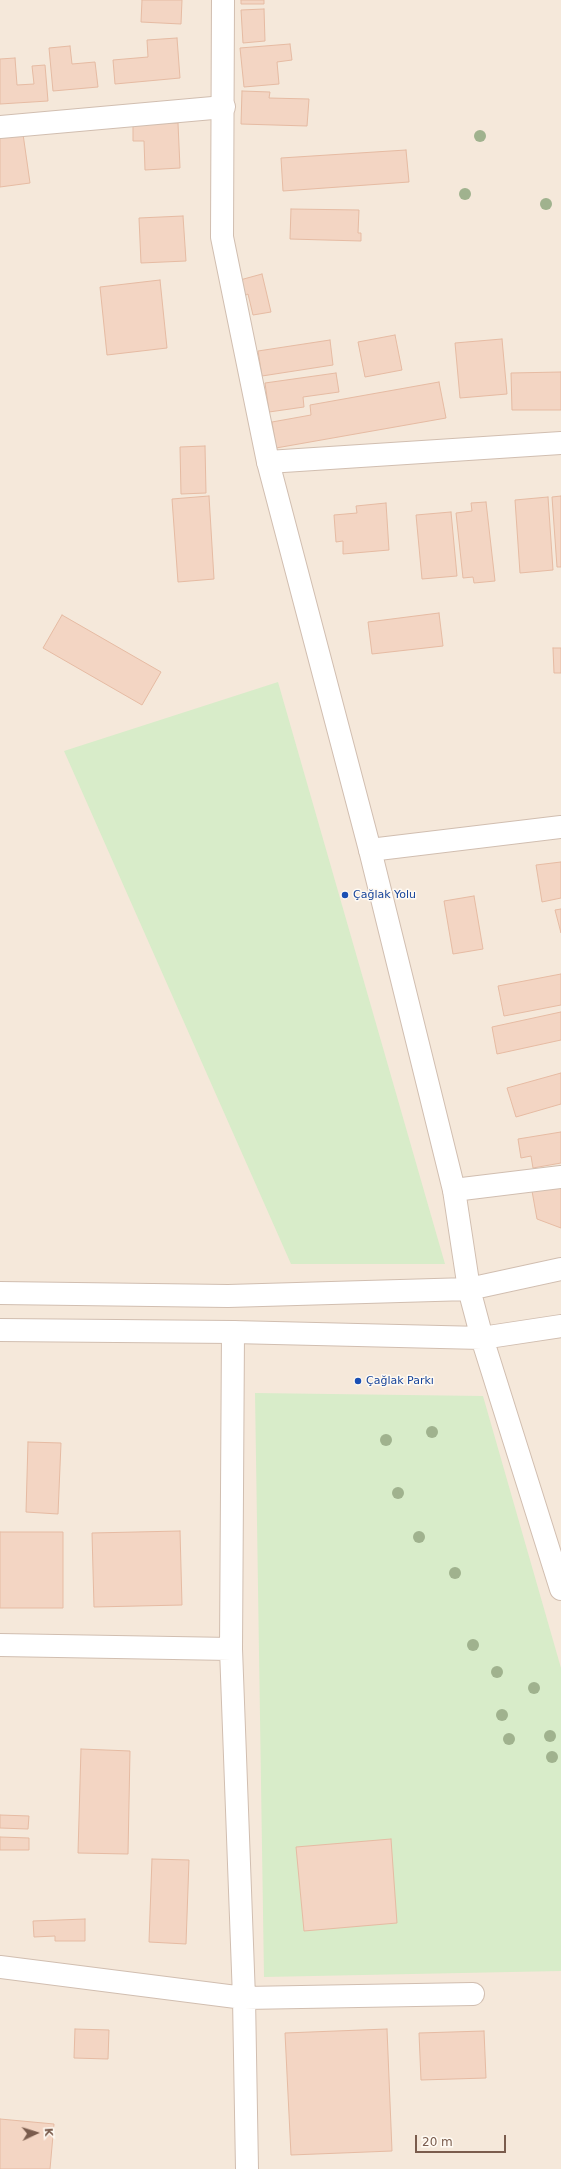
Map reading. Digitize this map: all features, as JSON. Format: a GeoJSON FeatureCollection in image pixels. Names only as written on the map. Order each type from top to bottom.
{"type":"FeatureCollection","features":[{"type":"Feature","properties":{"kind":"street"},"geometry":{"type":"LineString","coordinates":[[223,0],[224,107],[222,237],[268,462],[370,850],[454,1190],[469,1290],[482,1338],[561,1589]]}},
{"type":"Feature","properties":{"kind":"street"},"geometry":{"type":"LineString","coordinates":[[0,127],[224,107]]}},
{"type":"Feature","properties":{"kind":"street"},"geometry":{"type":"LineString","coordinates":[[268,462],[561,443]]}},
{"type":"Feature","properties":{"kind":"street"},"geometry":{"type":"LineString","coordinates":[[370,850],[561,827]]}},
{"type":"Feature","properties":{"kind":"street"},"geometry":{"type":"LineString","coordinates":[[454,1190],[561,1177]]}},
{"type":"Feature","properties":{"kind":"street"},"geometry":{"type":"LineString","coordinates":[[0,1293],[228,1296],[469,1290],[561,1269]]}},
{"type":"Feature","properties":{"kind":"street"},"geometry":{"type":"LineString","coordinates":[[0,1330],[233,1332],[482,1338],[561,1326]]}},
{"type":"Feature","properties":{"kind":"street"},"geometry":{"type":"LineString","coordinates":[[233,1332],[231,1649],[244,1998],[247,2169]]}},
{"type":"Feature","properties":{"kind":"street"},"geometry":{"type":"LineString","coordinates":[[0,1645],[231,1649]]}},
{"type":"Feature","properties":{"kind":"street"},"geometry":{"type":"LineString","coordinates":[[0,1967],[244,1998],[473,1994]]}},
{"type":"Feature","properties":{"kind":"shaded area"},"geometry":{"type":"Polygon","coordinates":[[[0,0],[561,0],[561,2169],[0,2169],[0,0]]]}},
{"type":"Feature","properties":{"kind":"green space"},"geometry":{"type":"Polygon","coordinates":[[[278,682],[445,1264],[291,1264],[64,751],[278,682]]]}},
{"type":"Feature","properties":{"kind":"green space"},"geometry":{"type":"Polygon","coordinates":[[[255,1393],[483,1396],[561,1668],[561,1971],[264,1977],[255,1393]]]}},
{"type":"Feature","properties":{"kind":"building"},"geometry":{"type":"Polygon","coordinates":[[[142,0],[182,0],[181,24],[141,22],[142,0]]]}},
{"type":"Feature","properties":{"kind":"building"},"geometry":{"type":"Polygon","coordinates":[[[241,0],[264,0],[264,4],[241,4],[241,0]]]}},
{"type":"Feature","properties":{"kind":"building"},"geometry":{"type":"Polygon","coordinates":[[[264,9],[265,41],[243,43],[241,10],[264,9]]]}},
{"type":"Feature","properties":{"kind":"building"},"geometry":{"type":"Polygon","coordinates":[[[177,38],[180,78],[115,84],[113,60],[148,57],[147,40],[177,38]]]}},
{"type":"Feature","properties":{"kind":"building"},"geometry":{"type":"Polygon","coordinates":[[[290,44],[292,60],[277,62],[279,84],[244,87],[240,48],[290,44]]]}},
{"type":"Feature","properties":{"kind":"building"},"geometry":{"type":"Polygon","coordinates":[[[70,46],[72,64],[95,62],[98,87],[53,91],[49,48],[70,46]]]}},
{"type":"Feature","properties":{"kind":"building"},"geometry":{"type":"Polygon","coordinates":[[[15,58],[17,85],[34,84],[32,66],[45,65],[48,101],[0,104],[0,59],[15,58]]]}},
{"type":"Feature","properties":{"kind":"building"},"geometry":{"type":"Polygon","coordinates":[[[242,91],[270,92],[269,98],[309,99],[307,126],[241,124],[242,91]]]}},
{"type":"Feature","properties":{"kind":"building"},"geometry":{"type":"Polygon","coordinates":[[[178,123],[180,168],[145,170],[144,141],[133,141],[133,125],[178,123]]]}},
{"type":"Feature","properties":{"kind":"building"},"geometry":{"type":"Polygon","coordinates":[[[22,127],[30,183],[0,187],[0,130],[22,127]]]}},
{"type":"Feature","properties":{"kind":"building"},"geometry":{"type":"Polygon","coordinates":[[[406,150],[409,182],[283,191],[281,158],[406,150]]]}},
{"type":"Feature","properties":{"kind":"building"},"geometry":{"type":"Polygon","coordinates":[[[291,209],[359,210],[358,233],[361,233],[361,241],[290,239],[291,209]]]}},
{"type":"Feature","properties":{"kind":"building"},"geometry":{"type":"Polygon","coordinates":[[[183,216],[186,261],[141,263],[139,218],[183,216]]]}},
{"type":"Feature","properties":{"kind":"building"},"geometry":{"type":"Polygon","coordinates":[[[262,274],[271,312],[253,315],[248,294],[244,296],[240,280],[262,274]]]}},
{"type":"Feature","properties":{"kind":"building"},"geometry":{"type":"Polygon","coordinates":[[[160,280],[167,348],[107,355],[100,287],[160,280]]]}},
{"type":"Feature","properties":{"kind":"building"},"geometry":{"type":"Polygon","coordinates":[[[395,335],[402,370],[365,377],[358,342],[395,335]]]}},
{"type":"Feature","properties":{"kind":"building"},"geometry":{"type":"Polygon","coordinates":[[[502,339],[507,394],[460,398],[455,343],[502,339]]]}},
{"type":"Feature","properties":{"kind":"building"},"geometry":{"type":"Polygon","coordinates":[[[330,340],[333,365],[262,376],[258,351],[330,340]]]}},
{"type":"Feature","properties":{"kind":"building"},"geometry":{"type":"Polygon","coordinates":[[[561,372],[561,410],[512,410],[511,373],[561,372]]]}},
{"type":"Feature","properties":{"kind":"building"},"geometry":{"type":"Polygon","coordinates":[[[336,373],[339,392],[303,397],[304,407],[269,412],[265,383],[336,373]]]}},
{"type":"Feature","properties":{"kind":"building"},"geometry":{"type":"Polygon","coordinates":[[[439,382],[446,418],[276,448],[272,422],[311,415],[310,405],[439,382]]]}},
{"type":"Feature","properties":{"kind":"building"},"geometry":{"type":"Polygon","coordinates":[[[205,446],[206,493],[181,494],[180,447],[205,446]]]}},
{"type":"Feature","properties":{"kind":"building"},"geometry":{"type":"Polygon","coordinates":[[[209,496],[214,579],[178,582],[172,499],[209,496]]]}},
{"type":"Feature","properties":{"kind":"building"},"geometry":{"type":"Polygon","coordinates":[[[561,496],[561,567],[557,567],[552,497],[561,496]]]}},
{"type":"Feature","properties":{"kind":"building"},"geometry":{"type":"Polygon","coordinates":[[[548,497],[553,570],[520,573],[515,500],[548,497]]]}},
{"type":"Feature","properties":{"kind":"building"},"geometry":{"type":"Polygon","coordinates":[[[486,502],[495,581],[474,583],[473,577],[463,578],[456,513],[472,511],[471,503],[486,502]]]}},
{"type":"Feature","properties":{"kind":"building"},"geometry":{"type":"Polygon","coordinates":[[[386,503],[389,550],[343,554],[343,541],[336,542],[334,515],[357,513],[356,506],[386,503]]]}},
{"type":"Feature","properties":{"kind":"building"},"geometry":{"type":"Polygon","coordinates":[[[451,512],[457,576],[422,579],[416,515],[451,512]]]}},
{"type":"Feature","properties":{"kind":"building"},"geometry":{"type":"Polygon","coordinates":[[[439,613],[443,646],[372,654],[368,622],[439,613]]]}},
{"type":"Feature","properties":{"kind":"building"},"geometry":{"type":"Polygon","coordinates":[[[62,615],[161,672],[142,705],[43,648],[62,615]]]}},
{"type":"Feature","properties":{"kind":"building"},"geometry":{"type":"Polygon","coordinates":[[[553,648],[561,648],[561,673],[554,673],[553,648]]]}},
{"type":"Feature","properties":{"kind":"building"},"geometry":{"type":"Polygon","coordinates":[[[561,862],[561,898],[542,902],[536,865],[561,862]]]}},
{"type":"Feature","properties":{"kind":"building"},"geometry":{"type":"Polygon","coordinates":[[[474,896],[483,949],[453,954],[444,901],[474,896]]]}},
{"type":"Feature","properties":{"kind":"building"},"geometry":{"type":"Polygon","coordinates":[[[561,909],[561,933],[555,910],[561,909]]]}},
{"type":"Feature","properties":{"kind":"building"},"geometry":{"type":"Polygon","coordinates":[[[561,974],[561,1005],[504,1016],[498,986],[561,974]]]}},
{"type":"Feature","properties":{"kind":"building"},"geometry":{"type":"Polygon","coordinates":[[[561,1012],[561,1040],[497,1054],[492,1027],[561,1012]]]}},
{"type":"Feature","properties":{"kind":"building"},"geometry":{"type":"Polygon","coordinates":[[[561,1073],[561,1104],[516,1117],[507,1088],[561,1073]]]}},
{"type":"Feature","properties":{"kind":"building"},"geometry":{"type":"Polygon","coordinates":[[[561,1132],[561,1163],[533,1168],[531,1156],[521,1158],[518,1139],[561,1132]]]}},
{"type":"Feature","properties":{"kind":"building"},"geometry":{"type":"Polygon","coordinates":[[[561,1186],[561,1228],[537,1219],[532,1191],[561,1186]]]}},
{"type":"Feature","properties":{"kind":"building"},"geometry":{"type":"Polygon","coordinates":[[[28,1442],[61,1443],[58,1514],[26,1512],[28,1442]]]}},
{"type":"Feature","properties":{"kind":"building"},"geometry":{"type":"Polygon","coordinates":[[[180,1531],[182,1605],[94,1607],[92,1533],[180,1531]]]}},
{"type":"Feature","properties":{"kind":"building"},"geometry":{"type":"Polygon","coordinates":[[[0,1532],[63,1532],[63,1608],[0,1608],[0,1532]]]}},
{"type":"Feature","properties":{"kind":"building"},"geometry":{"type":"Polygon","coordinates":[[[81,1749],[130,1751],[128,1854],[78,1853],[81,1749]]]}},
{"type":"Feature","properties":{"kind":"building"},"geometry":{"type":"Polygon","coordinates":[[[0,1815],[29,1816],[28,1829],[0,1828],[0,1815]]]}},
{"type":"Feature","properties":{"kind":"building"},"geometry":{"type":"Polygon","coordinates":[[[0,1837],[29,1838],[29,1850],[0,1850],[0,1837]]]}},
{"type":"Feature","properties":{"kind":"building"},"geometry":{"type":"Polygon","coordinates":[[[391,1839],[397,1923],[304,1931],[296,1847],[391,1839]]]}},
{"type":"Feature","properties":{"kind":"building"},"geometry":{"type":"Polygon","coordinates":[[[152,1859],[189,1860],[186,1944],[149,1942],[152,1859]]]}},
{"type":"Feature","properties":{"kind":"building"},"geometry":{"type":"Polygon","coordinates":[[[85,1919],[85,1941],[55,1941],[55,1936],[34,1937],[33,1921],[85,1919]]]}},
{"type":"Feature","properties":{"kind":"building"},"geometry":{"type":"Polygon","coordinates":[[[75,2029],[109,2030],[108,2059],[74,2058],[75,2029]]]}},
{"type":"Feature","properties":{"kind":"building"},"geometry":{"type":"Polygon","coordinates":[[[387,2029],[392,2151],[291,2155],[285,2033],[387,2029]]]}},
{"type":"Feature","properties":{"kind":"building"},"geometry":{"type":"Polygon","coordinates":[[[484,2031],[486,2078],[421,2080],[419,2033],[484,2031]]]}},
{"type":"Feature","properties":{"kind":"building"},"geometry":{"type":"Polygon","coordinates":[[[0,2119],[54,2124],[50,2169],[0,2169],[0,2119]]]}},
{"type":"Feature","properties":{"kind":"place","name":"Çağlak Yolu"},"geometry":{"type":"Point","coordinates":[345,895]}},
{"type":"Feature","properties":{"kind":"place","name":"Çağlak Parkı"},"geometry":{"type":"Point","coordinates":[358,1381]}}]}
